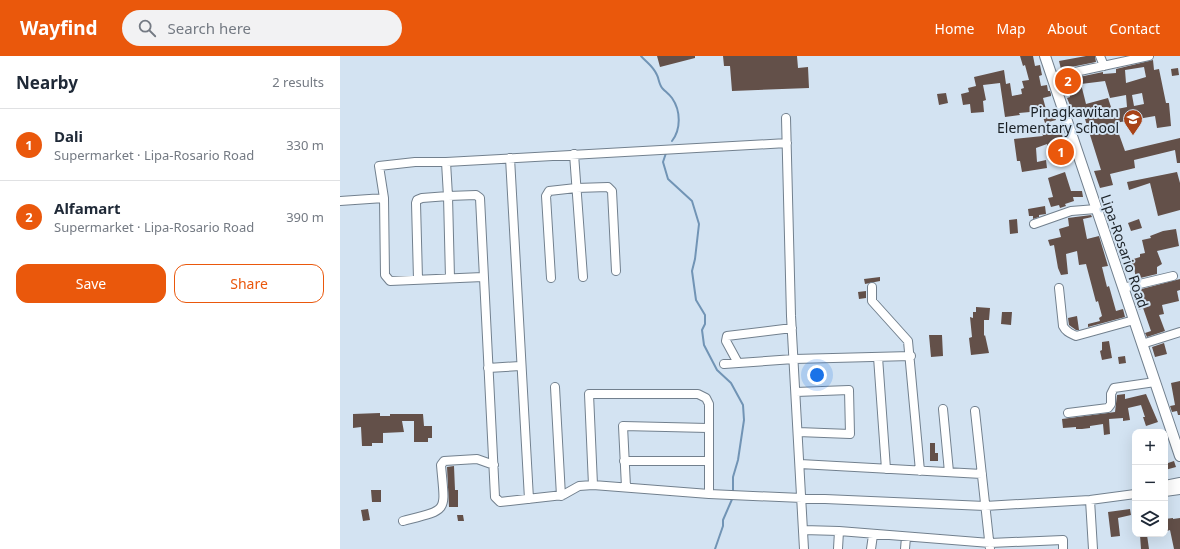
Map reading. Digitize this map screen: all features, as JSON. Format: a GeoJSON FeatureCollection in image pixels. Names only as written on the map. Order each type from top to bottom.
{"type":"FeatureCollection","features":[{"type":"Feature","properties":{"kind":"main road","name":"Lipa-Rosario Road"},"geometry":{"type":"LineString","coordinates":[[1045,56],[1180,456]]}},
{"type":"Feature","properties":{"kind":"street"},"geometry":{"type":"LineString","coordinates":[[1100,56],[1104,66]]}},
{"type":"Feature","properties":{"kind":"street"},"geometry":{"type":"LineString","coordinates":[[1052,77],[1104,66],[1122,59],[1149,56]]}},
{"type":"Feature","properties":{"kind":"street"},"geometry":{"type":"LineString","coordinates":[[786,118],[792,328],[804,549]]}},
{"type":"Feature","properties":{"kind":"street"},"geometry":{"type":"LineString","coordinates":[[483,277],[390,281],[385,275],[384,198],[379,166],[415,162],[446,162],[787,142]]}},
{"type":"Feature","properties":{"kind":"street"},"geometry":{"type":"LineString","coordinates":[[574,154],[583,278]]}},
{"type":"Feature","properties":{"kind":"street"},"geometry":{"type":"LineString","coordinates":[[510,158],[520,366],[529,499]]}},
{"type":"Feature","properties":{"kind":"street"},"geometry":{"type":"LineString","coordinates":[[446,162],[450,278]]}},
{"type":"Feature","properties":{"kind":"street"},"geometry":{"type":"LineString","coordinates":[[551,278],[546,196],[550,191],[576,188],[608,187],[612,191],[616,271]]}},
{"type":"Feature","properties":{"kind":"street"},"geometry":{"type":"LineString","coordinates":[[418,279],[417,200],[422,198],[476,195],[480,198],[495,496],[500,502],[561,496],[579,486],[593,485],[709,494],[985,506],[1090,500],[1132,494]]}},
{"type":"Feature","properties":{"kind":"street"},"geometry":{"type":"LineString","coordinates":[[340,201],[384,198]]}},
{"type":"Feature","properties":{"kind":"street"},"geometry":{"type":"LineString","coordinates":[[1034,224],[1071,211],[1096,209]]}},
{"type":"Feature","properties":{"kind":"street"},"geometry":{"type":"LineString","coordinates":[[1123,288],[1173,276]]}},
{"type":"Feature","properties":{"kind":"street"},"geometry":{"type":"LineString","coordinates":[[872,287],[872,301],[907,338],[910,356],[920,471]]}},
{"type":"Feature","properties":{"kind":"street"},"geometry":{"type":"LineString","coordinates":[[1059,288],[1065,330],[1076,336],[1134,320]]}},
{"type":"Feature","properties":{"kind":"street"},"geometry":{"type":"LineString","coordinates":[[738,363],[726,341],[727,336],[792,328]]}},
{"type":"Feature","properties":{"kind":"street"},"geometry":{"type":"LineString","coordinates":[[1142,344],[1180,332]]}},
{"type":"Feature","properties":{"kind":"street"},"geometry":{"type":"LineString","coordinates":[[724,364],[794,359],[910,356]]}},
{"type":"Feature","properties":{"kind":"street"},"geometry":{"type":"LineString","coordinates":[[878,357],[886,469]]}},
{"type":"Feature","properties":{"kind":"street"},"geometry":{"type":"LineString","coordinates":[[488,368],[520,366]]}},
{"type":"Feature","properties":{"kind":"street"},"geometry":{"type":"LineString","coordinates":[[1068,413],[1108,408],[1111,404],[1111,394],[1114,388],[1155,382]]}},
{"type":"Feature","properties":{"kind":"street"},"geometry":{"type":"LineString","coordinates":[[555,388],[561,496]]}},
{"type":"Feature","properties":{"kind":"street"},"geometry":{"type":"LineString","coordinates":[[796,392],[849,390],[850,434],[798,432]]}},
{"type":"Feature","properties":{"kind":"street"},"geometry":{"type":"LineString","coordinates":[[593,485],[589,394],[698,394],[706,398],[709,404],[709,494]]}},
{"type":"Feature","properties":{"kind":"street"},"geometry":{"type":"LineString","coordinates":[[944,409],[949,472]]}},
{"type":"Feature","properties":{"kind":"street"},"geometry":{"type":"LineString","coordinates":[[975,411],[990,546]]}},
{"type":"Feature","properties":{"kind":"street"},"geometry":{"type":"LineString","coordinates":[[626,487],[623,426],[708,428]]}},
{"type":"Feature","properties":{"kind":"street"},"geometry":{"type":"LineString","coordinates":[[403,521],[436,512],[442,508],[444,500],[442,465],[444,460],[477,459],[494,466]]}},
{"type":"Feature","properties":{"kind":"street"},"geometry":{"type":"LineString","coordinates":[[624,461],[709,461]]}},
{"type":"Feature","properties":{"kind":"street"},"geometry":{"type":"LineString","coordinates":[[800,464],[982,474]]}},
{"type":"Feature","properties":{"kind":"street"},"geometry":{"type":"LineString","coordinates":[[1168,484],[1180,482]]}},
{"type":"Feature","properties":{"kind":"street"},"geometry":{"type":"LineString","coordinates":[[1168,492],[1180,490]]}},
{"type":"Feature","properties":{"kind":"street"},"geometry":{"type":"LineString","coordinates":[[1090,500],[1093,549]]}},
{"type":"Feature","properties":{"kind":"street"},"geometry":{"type":"LineString","coordinates":[[803,530],[839,531],[990,546],[1063,540],[1063,549]]}},
{"type":"Feature","properties":{"kind":"street"},"geometry":{"type":"LineString","coordinates":[[838,549],[839,531]]}},
{"type":"Feature","properties":{"kind":"street"},"geometry":{"type":"LineString","coordinates":[[871,549],[873,535]]}},
{"type":"Feature","properties":{"kind":"street"},"geometry":{"type":"LineString","coordinates":[[905,549],[906,537]]}},
{"type":"Feature","properties":{"kind":"building"},"geometry":{"type":"Polygon","coordinates":[[[657,56],[695,56],[695,58],[660,67],[657,56]]]}},
{"type":"Feature","properties":{"kind":"building"},"geometry":{"type":"Polygon","coordinates":[[[723,56],[797,56],[798,68],[808,67],[809,88],[732,91],[730,66],[724,66],[723,56]]]}},
{"type":"Feature","properties":{"kind":"building"},"geometry":{"type":"Polygon","coordinates":[[[1020,56],[1033,56],[1035,66],[1040,65],[1042,75],[1039,76],[1041,86],[1047,85],[1048,91],[1050,91],[1051,94],[1051,96],[1043,98],[1047,113],[1053,112],[1056,120],[1045,123],[1041,111],[1019,113],[1020,115],[1005,117],[1000,83],[983,85],[986,100],[983,101],[984,112],[971,113],[970,104],[963,105],[961,94],[969,92],[968,88],[976,86],[974,77],[1004,70],[1006,84],[1010,83],[1012,96],[1022,94],[1021,89],[1024,88],[1022,81],[1029,80],[1025,65],[1023,66],[1020,56]]]}},
{"type":"Feature","properties":{"kind":"building"},"geometry":{"type":"Polygon","coordinates":[[[1086,56],[1095,56],[1096,62],[1061,69],[1059,61],[1086,56]]]}},
{"type":"Feature","properties":{"kind":"building"},"geometry":{"type":"Polygon","coordinates":[[[1153,60],[1154,70],[1159,69],[1166,103],[1169,103],[1171,126],[1157,128],[1155,116],[1115,123],[1125,151],[1180,138],[1180,163],[1177,163],[1175,150],[1134,160],[1135,168],[1110,174],[1113,185],[1100,188],[1094,171],[1101,170],[1085,119],[1090,117],[1088,111],[1074,115],[1067,98],[1070,97],[1068,85],[1062,86],[1060,81],[1103,72],[1103,74],[1116,73],[1116,69],[1153,60]],[[1144,67],[1125,70],[1126,83],[1146,77],[1144,67]],[[1105,81],[1081,84],[1086,104],[1108,98],[1112,110],[1127,107],[1126,95],[1110,98],[1105,81]],[[1142,93],[1132,95],[1134,106],[1144,104],[1142,93]]]}},
{"type":"Feature","properties":{"kind":"building"},"geometry":{"type":"Polygon","coordinates":[[[1178,68],[1179,75],[1172,76],[1171,69],[1178,68]]]}},
{"type":"Feature","properties":{"kind":"building"},"geometry":{"type":"Polygon","coordinates":[[[946,93],[948,103],[939,105],[937,94],[946,93]]]}},
{"type":"Feature","properties":{"kind":"building"},"geometry":{"type":"Polygon","coordinates":[[[1050,129],[1052,132],[1060,129],[1063,137],[1058,140],[1061,148],[1067,147],[1068,157],[1053,159],[1047,144],[1036,148],[1037,162],[1046,160],[1047,168],[1022,172],[1020,161],[1017,161],[1014,139],[1043,136],[1041,132],[1050,129]]]}},
{"type":"Feature","properties":{"kind":"building"},"geometry":{"type":"Polygon","coordinates":[[[1065,172],[1071,191],[1082,191],[1083,197],[1073,197],[1074,201],[1065,204],[1066,206],[1060,208],[1059,205],[1051,207],[1048,198],[1053,197],[1048,178],[1065,172]]]}},
{"type":"Feature","properties":{"kind":"building"},"geometry":{"type":"Polygon","coordinates":[[[1177,172],[1180,183],[1180,210],[1158,216],[1150,183],[1129,190],[1127,182],[1177,172]]]}},
{"type":"Feature","properties":{"kind":"building"},"geometry":{"type":"Polygon","coordinates":[[[1045,206],[1046,214],[1039,215],[1039,217],[1033,219],[1033,216],[1029,216],[1028,209],[1045,206]]]}},
{"type":"Feature","properties":{"kind":"building"},"geometry":{"type":"Polygon","coordinates":[[[1091,215],[1092,217],[1083,219],[1087,239],[1099,236],[1108,266],[1102,267],[1107,287],[1109,286],[1116,311],[1123,309],[1125,317],[1088,327],[1088,324],[1100,321],[1099,318],[1102,316],[1098,301],[1096,302],[1086,264],[1079,265],[1077,251],[1066,254],[1068,274],[1061,275],[1058,268],[1054,245],[1050,246],[1048,240],[1061,237],[1059,229],[1069,226],[1068,218],[1091,215]]]}},
{"type":"Feature","properties":{"kind":"building"},"geometry":{"type":"Polygon","coordinates":[[[1017,219],[1018,233],[1010,234],[1009,220],[1017,219]]]}},
{"type":"Feature","properties":{"kind":"building"},"geometry":{"type":"Polygon","coordinates":[[[1139,219],[1142,228],[1131,231],[1128,223],[1139,219]]]}},
{"type":"Feature","properties":{"kind":"building"},"geometry":{"type":"Polygon","coordinates":[[[1176,229],[1179,246],[1157,251],[1162,264],[1157,267],[1157,274],[1136,279],[1134,267],[1129,268],[1127,261],[1140,257],[1140,254],[1145,253],[1142,240],[1151,238],[1150,236],[1163,231],[1176,229]]]}},
{"type":"Feature","properties":{"kind":"building"},"geometry":{"type":"Polygon","coordinates":[[[880,277],[880,281],[865,284],[864,279],[880,277]]]}},
{"type":"Feature","properties":{"kind":"building"},"geometry":{"type":"Polygon","coordinates":[[[1180,279],[1180,290],[1177,291],[1179,301],[1162,305],[1164,314],[1159,315],[1165,331],[1147,337],[1145,333],[1151,331],[1143,308],[1139,310],[1134,291],[1180,279]]]}},
{"type":"Feature","properties":{"kind":"building"},"geometry":{"type":"Polygon","coordinates":[[[866,291],[866,298],[859,299],[858,292],[866,291]]]}},
{"type":"Feature","properties":{"kind":"building"},"geometry":{"type":"Polygon","coordinates":[[[976,307],[990,308],[989,320],[984,320],[984,336],[985,335],[989,353],[971,355],[969,338],[972,337],[970,317],[973,318],[973,312],[976,312],[976,307]]]}},
{"type":"Feature","properties":{"kind":"building"},"geometry":{"type":"Polygon","coordinates":[[[1002,312],[1012,312],[1011,325],[1001,324],[1002,312]]]}},
{"type":"Feature","properties":{"kind":"building"},"geometry":{"type":"Polygon","coordinates":[[[1077,316],[1079,330],[1076,330],[1069,325],[1068,318],[1077,316]]]}},
{"type":"Feature","properties":{"kind":"building"},"geometry":{"type":"Polygon","coordinates":[[[929,335],[942,335],[943,356],[931,357],[929,335]]]}},
{"type":"Feature","properties":{"kind":"building"},"geometry":{"type":"Polygon","coordinates":[[[1109,341],[1112,358],[1102,360],[1100,351],[1102,350],[1102,342],[1109,341]]]}},
{"type":"Feature","properties":{"kind":"building"},"geometry":{"type":"Polygon","coordinates":[[[1164,343],[1167,354],[1155,357],[1152,347],[1164,343]]]}},
{"type":"Feature","properties":{"kind":"building"},"geometry":{"type":"Polygon","coordinates":[[[1125,356],[1126,363],[1119,364],[1118,357],[1125,356]]]}},
{"type":"Feature","properties":{"kind":"building"},"geometry":{"type":"Polygon","coordinates":[[[1180,381],[1180,415],[1178,415],[1177,411],[1172,412],[1170,406],[1175,405],[1171,383],[1180,381]]]}},
{"type":"Feature","properties":{"kind":"building"},"geometry":{"type":"Polygon","coordinates":[[[1125,394],[1125,399],[1146,394],[1158,422],[1146,426],[1141,405],[1128,408],[1130,420],[1123,421],[1123,418],[1109,419],[1110,434],[1104,435],[1103,424],[1082,429],[1076,429],[1076,427],[1063,428],[1062,419],[1115,412],[1117,395],[1125,394]]]}},
{"type":"Feature","properties":{"kind":"building"},"geometry":{"type":"Polygon","coordinates":[[[380,413],[380,416],[390,416],[390,414],[423,414],[424,426],[432,426],[432,438],[428,438],[428,442],[414,442],[414,421],[402,421],[404,432],[383,433],[383,443],[372,443],[372,446],[362,446],[361,427],[353,428],[353,414],[380,413]]]}},
{"type":"Feature","properties":{"kind":"building"},"geometry":{"type":"Polygon","coordinates":[[[930,443],[935,443],[935,453],[938,453],[938,461],[930,461],[930,443]]]}},
{"type":"Feature","properties":{"kind":"building"},"geometry":{"type":"Polygon","coordinates":[[[1174,461],[1176,467],[1168,469],[1168,463],[1174,461]]]}},
{"type":"Feature","properties":{"kind":"building"},"geometry":{"type":"Polygon","coordinates":[[[454,466],[455,490],[458,490],[458,507],[449,507],[447,467],[454,466]]]}},
{"type":"Feature","properties":{"kind":"building"},"geometry":{"type":"Polygon","coordinates":[[[371,490],[381,490],[381,502],[372,502],[371,490]]]}},
{"type":"Feature","properties":{"kind":"building"},"geometry":{"type":"Polygon","coordinates":[[[368,509],[370,520],[363,521],[361,510],[368,509]]]}},
{"type":"Feature","properties":{"kind":"building"},"geometry":{"type":"Polygon","coordinates":[[[1130,509],[1131,515],[1118,518],[1120,536],[1111,537],[1108,512],[1130,509]]]}},
{"type":"Feature","properties":{"kind":"building"},"geometry":{"type":"Polygon","coordinates":[[[457,515],[463,515],[464,521],[458,521],[457,515]]]}},
{"type":"Feature","properties":{"kind":"building"},"geometry":{"type":"Polygon","coordinates":[[[1180,518],[1180,549],[1174,549],[1170,530],[1168,531],[1168,519],[1180,518]]]}},
{"type":"Feature","properties":{"kind":"building"},"geometry":{"type":"Polygon","coordinates":[[[1140,537],[1147,537],[1149,549],[1141,549],[1140,537]]]}},
{"type":"Feature","properties":{"kind":"waterway"},"geometry":{"type":"LineString","coordinates":[[641,56],[654,69],[660,84],[675,103],[679,120],[677,131],[672,141]]}},
{"type":"Feature","properties":{"kind":"waterway"},"geometry":{"type":"LineString","coordinates":[[666,153],[663,162],[668,179],[692,201],[699,224],[692,271],[696,300],[705,315],[705,324],[702,330],[704,345],[717,370],[731,383],[743,405],[744,420],[738,460],[733,477],[733,492]]}},
{"type":"Feature","properties":{"kind":"waterway"},"geometry":{"type":"LineString","coordinates":[[715,549],[723,526],[723,520],[733,497]]}},
{"type":"Feature","properties":{"kind":"place","name":"Alfamart"},"geometry":{"type":"Point","coordinates":[1068,81]}},
{"type":"Feature","properties":{"kind":"place","name":"Pinagkawitan Elementary School"},"geometry":{"type":"Point","coordinates":[1133,136]}},
{"type":"Feature","properties":{"kind":"place","name":"Dali"},"geometry":{"type":"Point","coordinates":[1061,152]}}]}
